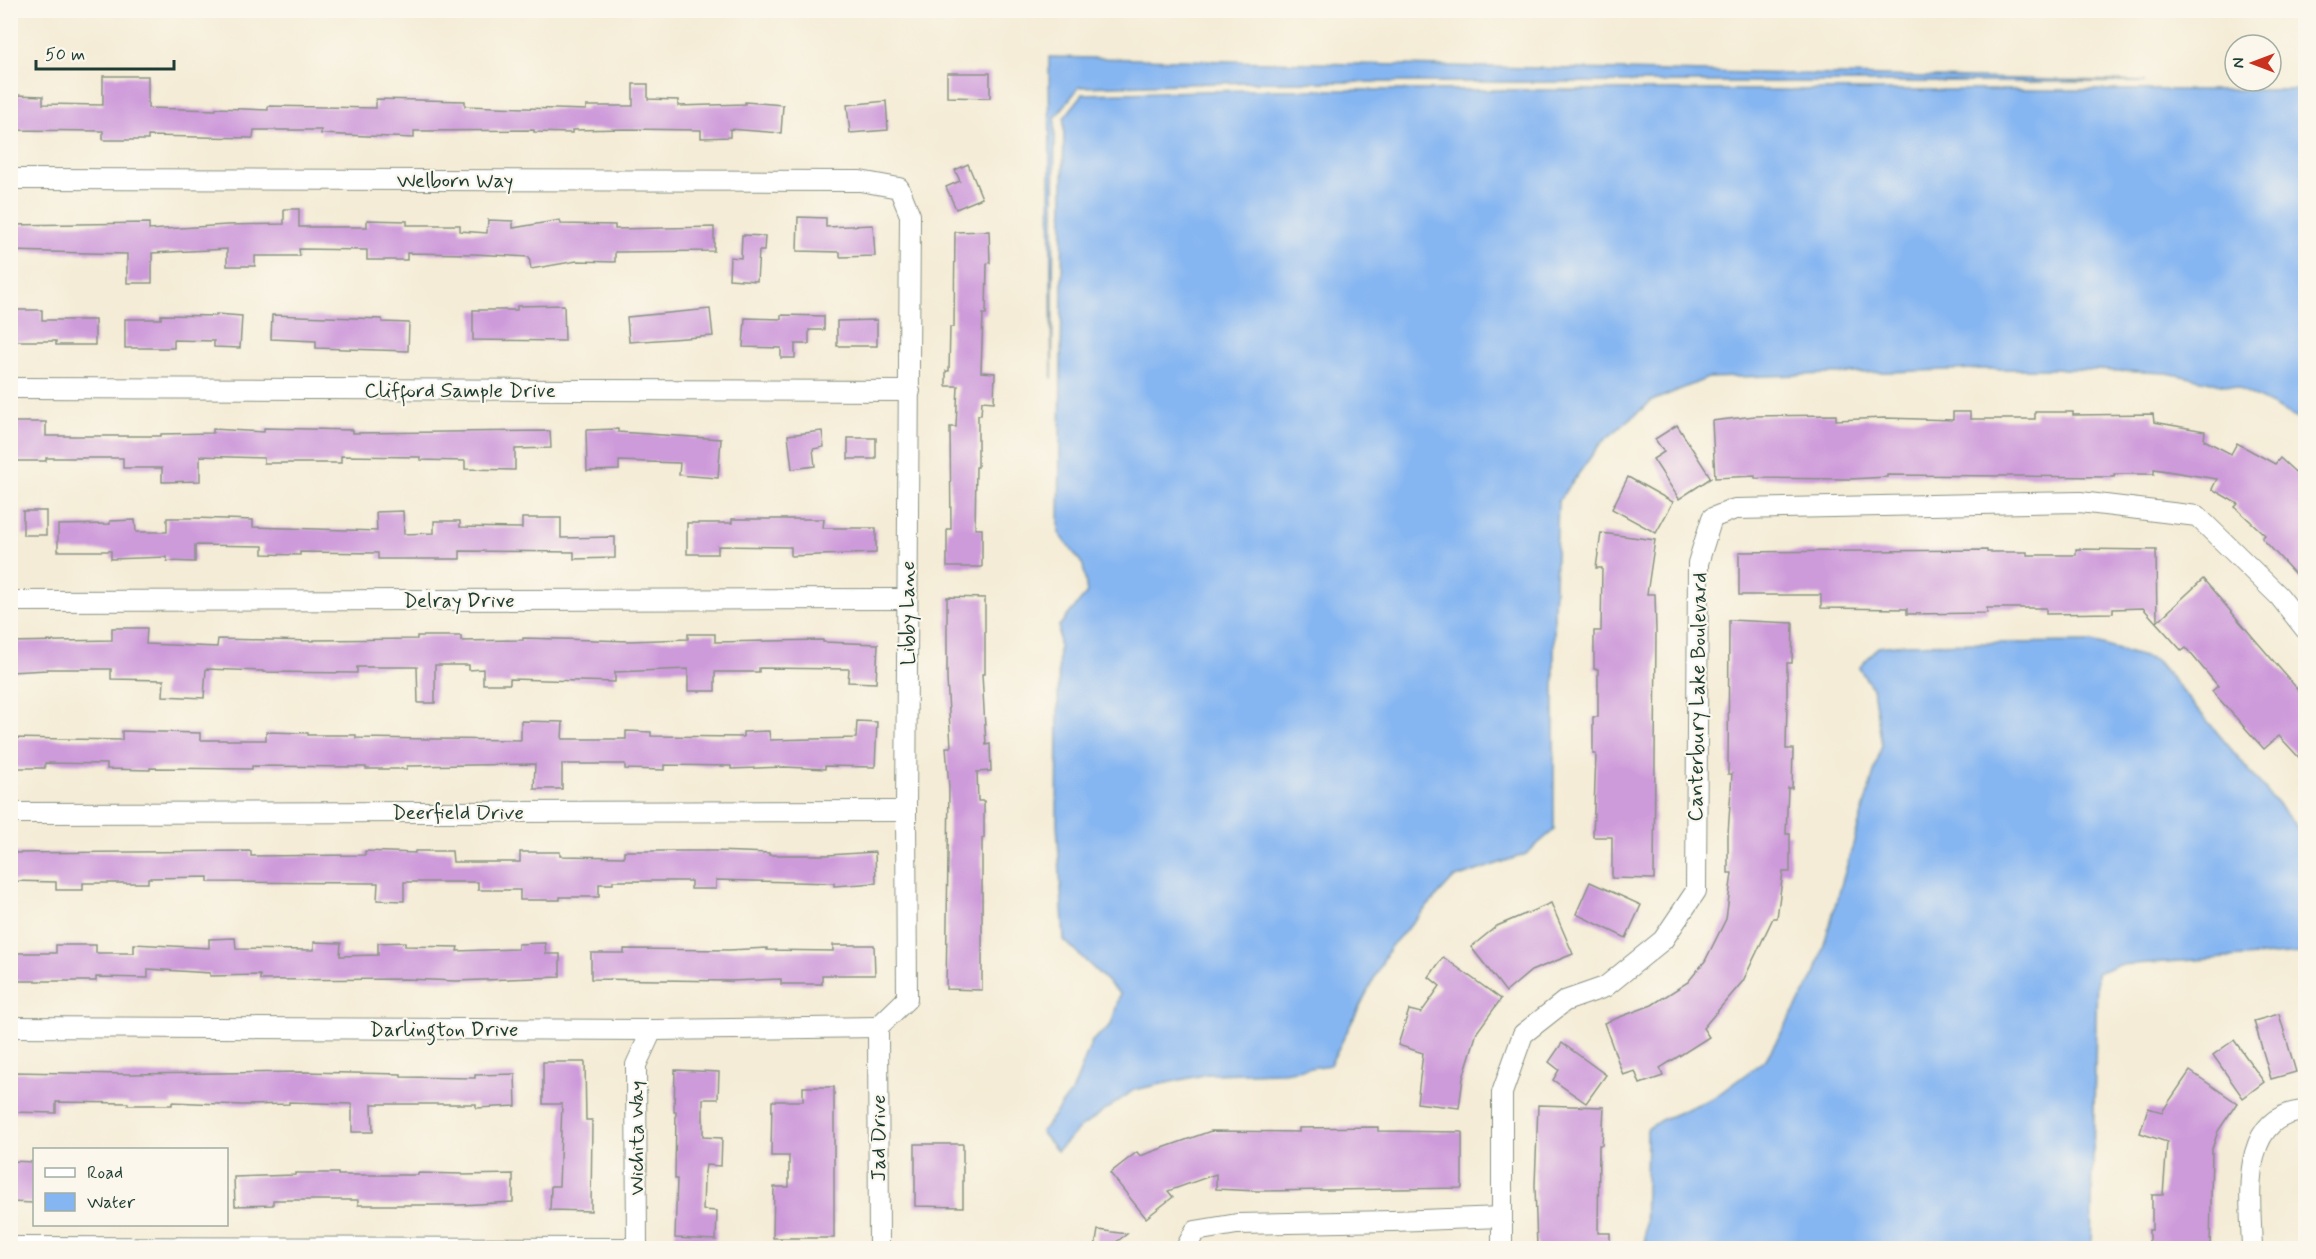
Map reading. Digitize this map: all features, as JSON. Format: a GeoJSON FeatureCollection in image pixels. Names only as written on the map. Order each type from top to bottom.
{"type":"FeatureCollection","features":[{"type":"Feature","properties":{"kind":"street","name":"Welborn Way"},"geometry":{"type":"LineString","coordinates":[[10,179],[860,181],[899,188]]}},
{"type":"Feature","properties":{"kind":"street","name":"Libby Lane"},"geometry":{"type":"LineString","coordinates":[[878,1027],[907,999],[910,215],[899,188]]}},
{"type":"Feature","properties":{"kind":"street","name":"Clifford Sample Drive"},"geometry":{"type":"LineString","coordinates":[[10,388],[910,391]]}},
{"type":"Feature","properties":{"kind":"street","name":"Canterbury Lake Boulevard"},"geometry":{"type":"LineString","coordinates":[[1502,1248],[1502,1093],[1523,1034],[1565,1001],[1605,987],[1663,940],[1696,891],[1698,563],[1712,518],[1736,509],[2080,502],[2197,516],[2278,596],[2306,630]]}},
{"type":"Feature","properties":{"kind":"street","name":"Delray Drive"},"geometry":{"type":"LineString","coordinates":[[10,601],[907,599]]}},
{"type":"Feature","properties":{"kind":"street","name":"Deerfield Drive"},"geometry":{"type":"LineString","coordinates":[[10,813],[906,811]]}},
{"type":"Feature","properties":{"kind":"street","name":"Darlington Drive"},"geometry":{"type":"LineString","coordinates":[[10,1027],[652,1030],[878,1027]]}},
{"type":"Feature","properties":{"kind":"street","name":"Jad Drive"},"geometry":{"type":"LineString","coordinates":[[878,1027],[879,1248]]}},
{"type":"Feature","properties":{"kind":"street","name":"Wichita Way"},"geometry":{"type":"LineString","coordinates":[[637,1248],[636,1065],[652,1030]]}},
{"type":"Feature","properties":{"kind":"street"},"geometry":{"type":"LineString","coordinates":[[2252,1248],[2252,1162],[2260,1135],[2280,1117],[2306,1111]]}},
{"type":"Feature","properties":{"kind":"street"},"geometry":{"type":"LineString","coordinates":[[1186,1248],[1195,1231],[1237,1224],[1502,1217]]}},
{"type":"Feature","properties":{"kind":"street"},"geometry":{"type":"LineString","coordinates":[[10,1247],[627,1248]]}},
{"type":"Feature","properties":{"kind":"water"},"geometry":{"type":"Polygon","coordinates":[[[1049,57],[2145,82],[1250,82],[1079,87],[1055,118],[1052,379],[1049,57]]]}},
{"type":"Feature","properties":{"kind":"water"},"geometry":{"type":"Polygon","coordinates":[[[1250,90],[2223,90],[2223,93],[2283,93],[2283,90],[2305,90],[2305,424],[2302,420],[2236,387],[2167,373],[2071,369],[1976,369],[1708,378],[1652,401],[1600,444],[1558,502],[1554,612],[1554,830],[1526,854],[1453,879],[1390,947],[1330,1065],[1283,1072],[1208,1074],[1134,1090],[1080,1128],[1057,1151],[1041,1132],[1073,1090],[1092,1041],[1111,1025],[1120,994],[1064,940],[1057,823],[1059,626],[1087,593],[1083,565],[1059,533],[1064,118],[1083,94],[1250,90]]]}},
{"type":"Feature","properties":{"kind":"water"},"geometry":{"type":"Polygon","coordinates":[[[2092,642],[2157,661],[2305,837],[2306,953],[2118,965],[2097,973],[2091,1248],[1645,1248],[1647,1129],[1661,1120],[1715,1097],[1766,1059],[1815,975],[1882,745],[1873,689],[1859,668],[1878,647],[1904,644],[2092,642]]]}},
{"type":"Feature","properties":{"kind":"building"},"geometry":{"type":"Polygon","coordinates":[[[947,73],[990,73],[990,98],[947,97],[947,73]]]}},
{"type":"Feature","properties":{"kind":"building"},"geometry":{"type":"Polygon","coordinates":[[[103,76],[148,76],[148,108],[268,110],[268,106],[376,108],[376,99],[465,101],[465,106],[586,110],[586,106],[633,106],[633,84],[648,84],[648,99],[678,100],[678,106],[745,104],[745,102],[783,105],[781,133],[730,129],[730,137],[701,138],[701,130],[572,130],[572,133],[534,132],[534,130],[414,131],[414,138],[321,134],[321,130],[254,130],[253,138],[148,136],[148,140],[103,140],[103,131],[10,130],[10,107],[16,107],[16,95],[43,96],[43,104],[103,105],[103,76]]]}},
{"type":"Feature","properties":{"kind":"building"},"geometry":{"type":"Polygon","coordinates":[[[886,101],[888,130],[850,133],[847,105],[886,101]]]}},
{"type":"Feature","properties":{"kind":"building"},"geometry":{"type":"Polygon","coordinates":[[[968,164],[982,198],[956,209],[946,187],[960,181],[955,170],[968,164]]]}},
{"type":"Feature","properties":{"kind":"building"},"geometry":{"type":"Polygon","coordinates":[[[284,209],[299,209],[299,227],[367,227],[367,220],[407,221],[407,225],[460,225],[460,231],[487,233],[488,220],[513,221],[513,228],[560,220],[561,224],[615,225],[615,229],[714,227],[714,251],[615,252],[615,262],[577,261],[531,269],[529,257],[473,254],[407,253],[407,260],[367,260],[367,250],[299,249],[300,256],[255,256],[255,266],[227,266],[227,249],[152,253],[152,283],[127,283],[127,254],[10,251],[10,225],[149,223],[149,230],[284,224],[284,209]]]}},
{"type":"Feature","properties":{"kind":"building"},"geometry":{"type":"Polygon","coordinates":[[[798,217],[826,218],[826,227],[873,225],[875,256],[840,257],[840,252],[797,251],[798,217]]]}},
{"type":"Feature","properties":{"kind":"building"},"geometry":{"type":"Polygon","coordinates":[[[989,231],[990,263],[987,264],[981,372],[995,373],[994,402],[982,401],[981,415],[978,415],[975,529],[982,529],[982,567],[947,567],[947,529],[951,529],[950,427],[956,427],[958,386],[946,386],[946,371],[949,371],[950,327],[954,327],[955,232],[989,231]]]}},
{"type":"Feature","properties":{"kind":"building"},"geometry":{"type":"Polygon","coordinates":[[[742,235],[765,236],[764,251],[759,251],[757,281],[729,279],[730,257],[741,258],[742,235]]]}},
{"type":"Feature","properties":{"kind":"building"},"geometry":{"type":"Polygon","coordinates":[[[564,305],[565,341],[473,340],[473,310],[517,310],[517,306],[564,305]]]}},
{"type":"Feature","properties":{"kind":"building"},"geometry":{"type":"Polygon","coordinates":[[[710,309],[713,336],[629,342],[627,317],[710,309]]]}},
{"type":"Feature","properties":{"kind":"building"},"geometry":{"type":"Polygon","coordinates":[[[10,310],[42,310],[42,320],[95,320],[95,345],[56,345],[56,341],[10,341],[10,310]]]}},
{"type":"Feature","properties":{"kind":"building"},"geometry":{"type":"Polygon","coordinates":[[[216,314],[242,316],[240,348],[214,347],[214,341],[174,340],[174,348],[125,348],[125,319],[161,319],[161,315],[216,316],[216,314]]]}},
{"type":"Feature","properties":{"kind":"building"},"geometry":{"type":"Polygon","coordinates":[[[272,315],[382,319],[382,322],[409,323],[408,351],[316,348],[316,341],[271,339],[272,315]]]}},
{"type":"Feature","properties":{"kind":"building"},"geometry":{"type":"Polygon","coordinates":[[[781,315],[824,316],[824,330],[809,330],[809,344],[795,344],[795,358],[781,358],[781,348],[743,347],[745,318],[781,319],[781,315]]]}},
{"type":"Feature","properties":{"kind":"building"},"geometry":{"type":"Polygon","coordinates":[[[877,320],[877,346],[837,346],[837,321],[877,320]]]}},
{"type":"Feature","properties":{"kind":"building"},"geometry":{"type":"Polygon","coordinates":[[[1953,412],[1970,412],[1970,419],[2035,419],[2035,412],[2073,412],[2073,415],[2153,414],[2154,422],[2205,431],[2204,440],[2231,454],[2237,443],[2275,464],[2280,458],[2306,482],[2306,586],[2262,538],[2265,535],[2235,507],[2238,504],[2212,489],[2217,479],[2154,469],[2154,474],[2114,474],[2114,477],[1887,475],[1887,477],[1850,479],[1755,478],[1755,476],[1715,478],[1712,421],[1755,416],[1836,415],[1836,420],[1885,418],[1953,420],[1953,412]]]}},
{"type":"Feature","properties":{"kind":"building"},"geometry":{"type":"Polygon","coordinates":[[[10,422],[46,422],[46,436],[161,436],[161,434],[213,433],[213,429],[264,432],[264,428],[353,430],[353,433],[550,431],[551,448],[515,449],[515,470],[465,469],[465,461],[420,460],[420,457],[341,456],[341,463],[264,463],[264,458],[200,456],[200,481],[162,482],[162,468],[123,468],[123,458],[46,458],[46,461],[10,461],[10,422]]]}},
{"type":"Feature","properties":{"kind":"building"},"geometry":{"type":"Polygon","coordinates":[[[1677,425],[1711,478],[1679,499],[1653,459],[1664,452],[1655,439],[1677,425]]]}},
{"type":"Feature","properties":{"kind":"building"},"geometry":{"type":"Polygon","coordinates":[[[618,429],[618,432],[721,439],[718,478],[679,475],[680,463],[619,461],[619,470],[587,471],[586,430],[618,429]]]}},
{"type":"Feature","properties":{"kind":"building"},"geometry":{"type":"Polygon","coordinates":[[[822,431],[824,447],[813,449],[815,466],[792,469],[788,435],[822,431]]]}},
{"type":"Feature","properties":{"kind":"building"},"geometry":{"type":"Polygon","coordinates":[[[848,438],[876,438],[876,459],[848,459],[848,438]]]}},
{"type":"Feature","properties":{"kind":"building"},"geometry":{"type":"Polygon","coordinates":[[[1628,477],[1673,502],[1656,533],[1612,509],[1628,477]]]}},
{"type":"Feature","properties":{"kind":"building"},"geometry":{"type":"Polygon","coordinates":[[[23,511],[46,511],[46,535],[23,535],[23,511]]]}},
{"type":"Feature","properties":{"kind":"building"},"geometry":{"type":"Polygon","coordinates":[[[403,511],[404,534],[434,533],[434,521],[460,521],[460,527],[522,528],[522,518],[561,518],[561,538],[615,537],[615,558],[574,559],[574,552],[460,551],[460,559],[378,559],[378,553],[263,554],[263,546],[195,545],[195,562],[167,561],[167,557],[111,559],[111,551],[58,551],[58,525],[110,524],[110,521],[135,520],[136,532],[167,532],[167,518],[195,518],[253,520],[253,527],[377,531],[376,512],[403,511]]]}},
{"type":"Feature","properties":{"kind":"building"},"geometry":{"type":"Polygon","coordinates":[[[732,519],[824,519],[823,528],[876,528],[876,553],[791,556],[791,547],[718,546],[718,554],[687,554],[687,523],[732,523],[732,519]]]}},
{"type":"Feature","properties":{"kind":"building"},"geometry":{"type":"Polygon","coordinates":[[[1601,533],[1655,540],[1647,594],[1655,594],[1656,632],[1654,879],[1612,878],[1612,837],[1593,837],[1596,754],[1593,754],[1593,717],[1598,717],[1598,669],[1594,669],[1594,631],[1601,631],[1602,568],[1596,568],[1601,533]]]}},
{"type":"Feature","properties":{"kind":"building"},"geometry":{"type":"Polygon","coordinates":[[[2076,549],[2156,550],[2157,622],[2203,579],[2306,699],[2306,765],[2279,736],[2264,749],[2212,691],[2218,686],[2186,648],[2182,651],[2143,608],[2113,609],[2113,613],[2046,614],[2046,608],[1987,608],[1987,613],[1907,614],[1907,609],[1821,608],[1821,595],[1739,595],[1739,552],[1987,550],[1987,552],[2027,552],[2027,555],[2076,555],[2076,549]]]}},
{"type":"Feature","properties":{"kind":"building"},"geometry":{"type":"Polygon","coordinates":[[[947,597],[985,598],[985,674],[982,674],[986,745],[990,744],[991,771],[977,772],[978,801],[984,801],[982,990],[946,989],[949,788],[946,747],[951,747],[947,679],[947,597]]]}},
{"type":"Feature","properties":{"kind":"building"},"geometry":{"type":"Polygon","coordinates":[[[1729,620],[1793,623],[1792,663],[1787,663],[1786,749],[1793,749],[1792,788],[1788,788],[1786,834],[1790,834],[1790,872],[1783,872],[1777,918],[1773,918],[1743,981],[1703,1028],[1709,1037],[1660,1068],[1663,1076],[1640,1084],[1635,1071],[1623,1075],[1604,1023],[1652,1005],[1688,982],[1705,961],[1726,919],[1732,873],[1728,873],[1732,774],[1728,774],[1729,620]]]}},
{"type":"Feature","properties":{"kind":"building"},"geometry":{"type":"Polygon","coordinates":[[[112,628],[147,628],[146,644],[217,647],[218,639],[314,641],[461,636],[461,641],[523,640],[523,638],[630,641],[688,639],[688,634],[715,634],[715,642],[823,640],[823,642],[878,644],[876,683],[848,682],[849,669],[759,668],[759,672],[715,672],[715,691],[688,691],[688,669],[615,672],[615,682],[510,679],[510,684],[483,684],[483,669],[469,670],[469,665],[435,665],[435,703],[418,703],[417,667],[357,667],[357,673],[206,669],[204,698],[163,696],[164,680],[111,679],[111,669],[47,669],[10,672],[10,642],[112,640],[112,628]]]}},
{"type":"Feature","properties":{"kind":"building"},"geometry":{"type":"Polygon","coordinates":[[[521,721],[563,722],[562,739],[626,739],[626,731],[651,732],[651,736],[743,737],[743,732],[769,731],[770,740],[856,738],[857,721],[877,722],[875,767],[731,769],[731,766],[664,765],[664,770],[625,769],[625,764],[562,764],[562,789],[534,789],[535,764],[407,766],[407,769],[252,766],[252,769],[150,768],[150,770],[107,769],[107,764],[45,763],[45,768],[10,768],[10,738],[122,740],[122,731],[200,733],[200,740],[266,740],[266,732],[356,735],[356,738],[521,740],[521,721]]]}},
{"type":"Feature","properties":{"kind":"building"},"geometry":{"type":"Polygon","coordinates":[[[251,851],[251,856],[365,855],[365,851],[415,853],[415,851],[452,851],[453,862],[520,862],[520,852],[560,852],[560,856],[624,857],[624,851],[715,851],[769,853],[769,855],[875,852],[876,883],[834,886],[834,883],[716,880],[716,889],[691,889],[691,881],[613,881],[613,884],[599,884],[599,897],[520,900],[520,890],[478,890],[478,882],[404,882],[404,901],[377,900],[378,883],[208,882],[208,877],[148,878],[148,883],[83,883],[83,890],[56,890],[56,882],[10,881],[10,853],[251,851]]]}},
{"type":"Feature","properties":{"kind":"building"},"geometry":{"type":"Polygon","coordinates":[[[1590,882],[1641,905],[1626,938],[1576,914],[1590,882]]]}},
{"type":"Feature","properties":{"kind":"building"},"geometry":{"type":"Polygon","coordinates":[[[1551,903],[1573,954],[1531,971],[1506,992],[1471,947],[1497,926],[1551,903]]]}},
{"type":"Feature","properties":{"kind":"building"},"geometry":{"type":"Polygon","coordinates":[[[235,938],[236,949],[314,950],[314,942],[341,943],[340,956],[378,955],[378,943],[405,942],[405,946],[458,947],[457,951],[518,949],[518,944],[545,943],[546,954],[560,954],[560,977],[456,981],[260,980],[260,975],[210,976],[210,973],[148,969],[148,978],[96,977],[96,981],[10,981],[10,953],[56,953],[56,945],[96,945],[96,953],[134,953],[134,944],[209,948],[209,939],[235,938]]]}},
{"type":"Feature","properties":{"kind":"building"},"geometry":{"type":"Polygon","coordinates":[[[833,945],[874,945],[875,975],[822,975],[822,984],[781,984],[781,979],[730,981],[591,979],[591,953],[624,953],[624,949],[767,948],[767,950],[833,951],[833,945]]]}},
{"type":"Feature","properties":{"kind":"building"},"geometry":{"type":"Polygon","coordinates":[[[1443,957],[1501,999],[1477,1032],[1463,1078],[1459,1108],[1417,1103],[1423,1053],[1398,1045],[1409,1010],[1421,1013],[1440,986],[1429,977],[1443,957]]]}},
{"type":"Feature","properties":{"kind":"building"},"geometry":{"type":"Polygon","coordinates":[[[2279,1014],[2296,1072],[2271,1079],[2254,1021],[2279,1014]]]}},
{"type":"Feature","properties":{"kind":"building"},"geometry":{"type":"Polygon","coordinates":[[[2234,1040],[2264,1082],[2243,1098],[2213,1055],[2234,1040]]]}},
{"type":"Feature","properties":{"kind":"building"},"geometry":{"type":"Polygon","coordinates":[[[1562,1043],[1606,1075],[1586,1103],[1553,1080],[1559,1070],[1549,1062],[1562,1043]]]}},
{"type":"Feature","properties":{"kind":"building"},"geometry":{"type":"Polygon","coordinates":[[[543,1062],[585,1062],[586,1120],[592,1120],[591,1211],[550,1210],[551,1186],[559,1186],[562,1104],[543,1104],[543,1062]]]}},
{"type":"Feature","properties":{"kind":"building"},"geometry":{"type":"Polygon","coordinates":[[[675,1070],[719,1072],[718,1099],[703,1099],[703,1137],[722,1138],[721,1166],[706,1165],[704,1179],[703,1210],[717,1211],[716,1240],[675,1238],[677,1179],[675,1179],[675,1070]]]}},
{"type":"Feature","properties":{"kind":"building"},"geometry":{"type":"Polygon","coordinates":[[[2190,1071],[2237,1103],[2218,1131],[2212,1149],[2210,1248],[2149,1248],[2149,1230],[2152,1230],[2152,1195],[2163,1195],[2167,1142],[2140,1133],[2148,1108],[2162,1112],[2190,1071]]]}},
{"type":"Feature","properties":{"kind":"building"},"geometry":{"type":"Polygon","coordinates":[[[12,1072],[127,1074],[303,1072],[475,1078],[475,1075],[515,1074],[516,1106],[476,1108],[476,1104],[372,1104],[373,1132],[352,1132],[352,1104],[289,1102],[289,1104],[243,1105],[172,1102],[172,1105],[128,1105],[128,1103],[56,1102],[56,1113],[12,1112],[12,1072]]]}},
{"type":"Feature","properties":{"kind":"building"},"geometry":{"type":"Polygon","coordinates":[[[803,1087],[834,1087],[834,1238],[773,1238],[774,1187],[789,1187],[789,1156],[771,1156],[772,1101],[803,1101],[803,1087]]]}},
{"type":"Feature","properties":{"kind":"building"},"geometry":{"type":"Polygon","coordinates":[[[1538,1105],[1604,1107],[1602,1145],[1599,1145],[1598,1233],[1610,1233],[1610,1248],[1537,1248],[1535,1185],[1538,1105]]]}},
{"type":"Feature","properties":{"kind":"building"},"geometry":{"type":"Polygon","coordinates":[[[1378,1127],[1378,1131],[1462,1132],[1462,1188],[1257,1191],[1216,1189],[1216,1174],[1168,1191],[1173,1197],[1146,1218],[1110,1173],[1137,1152],[1140,1156],[1211,1131],[1299,1132],[1299,1128],[1378,1127]]]}},
{"type":"Feature","properties":{"kind":"building"},"geometry":{"type":"Polygon","coordinates":[[[915,1144],[963,1144],[963,1207],[915,1206],[915,1144]]]}},
{"type":"Feature","properties":{"kind":"building"},"geometry":{"type":"Polygon","coordinates":[[[10,1161],[33,1162],[33,1203],[10,1202],[10,1161]]]}},
{"type":"Feature","properties":{"kind":"building"},"geometry":{"type":"Polygon","coordinates":[[[295,1173],[338,1173],[338,1175],[513,1174],[513,1202],[461,1205],[358,1205],[358,1200],[273,1200],[273,1205],[235,1206],[234,1177],[295,1175],[295,1173]]]}},
{"type":"Feature","properties":{"kind":"building"},"geometry":{"type":"Polygon","coordinates":[[[1098,1230],[1127,1234],[1108,1248],[1095,1248],[1098,1230]]]}}]}
